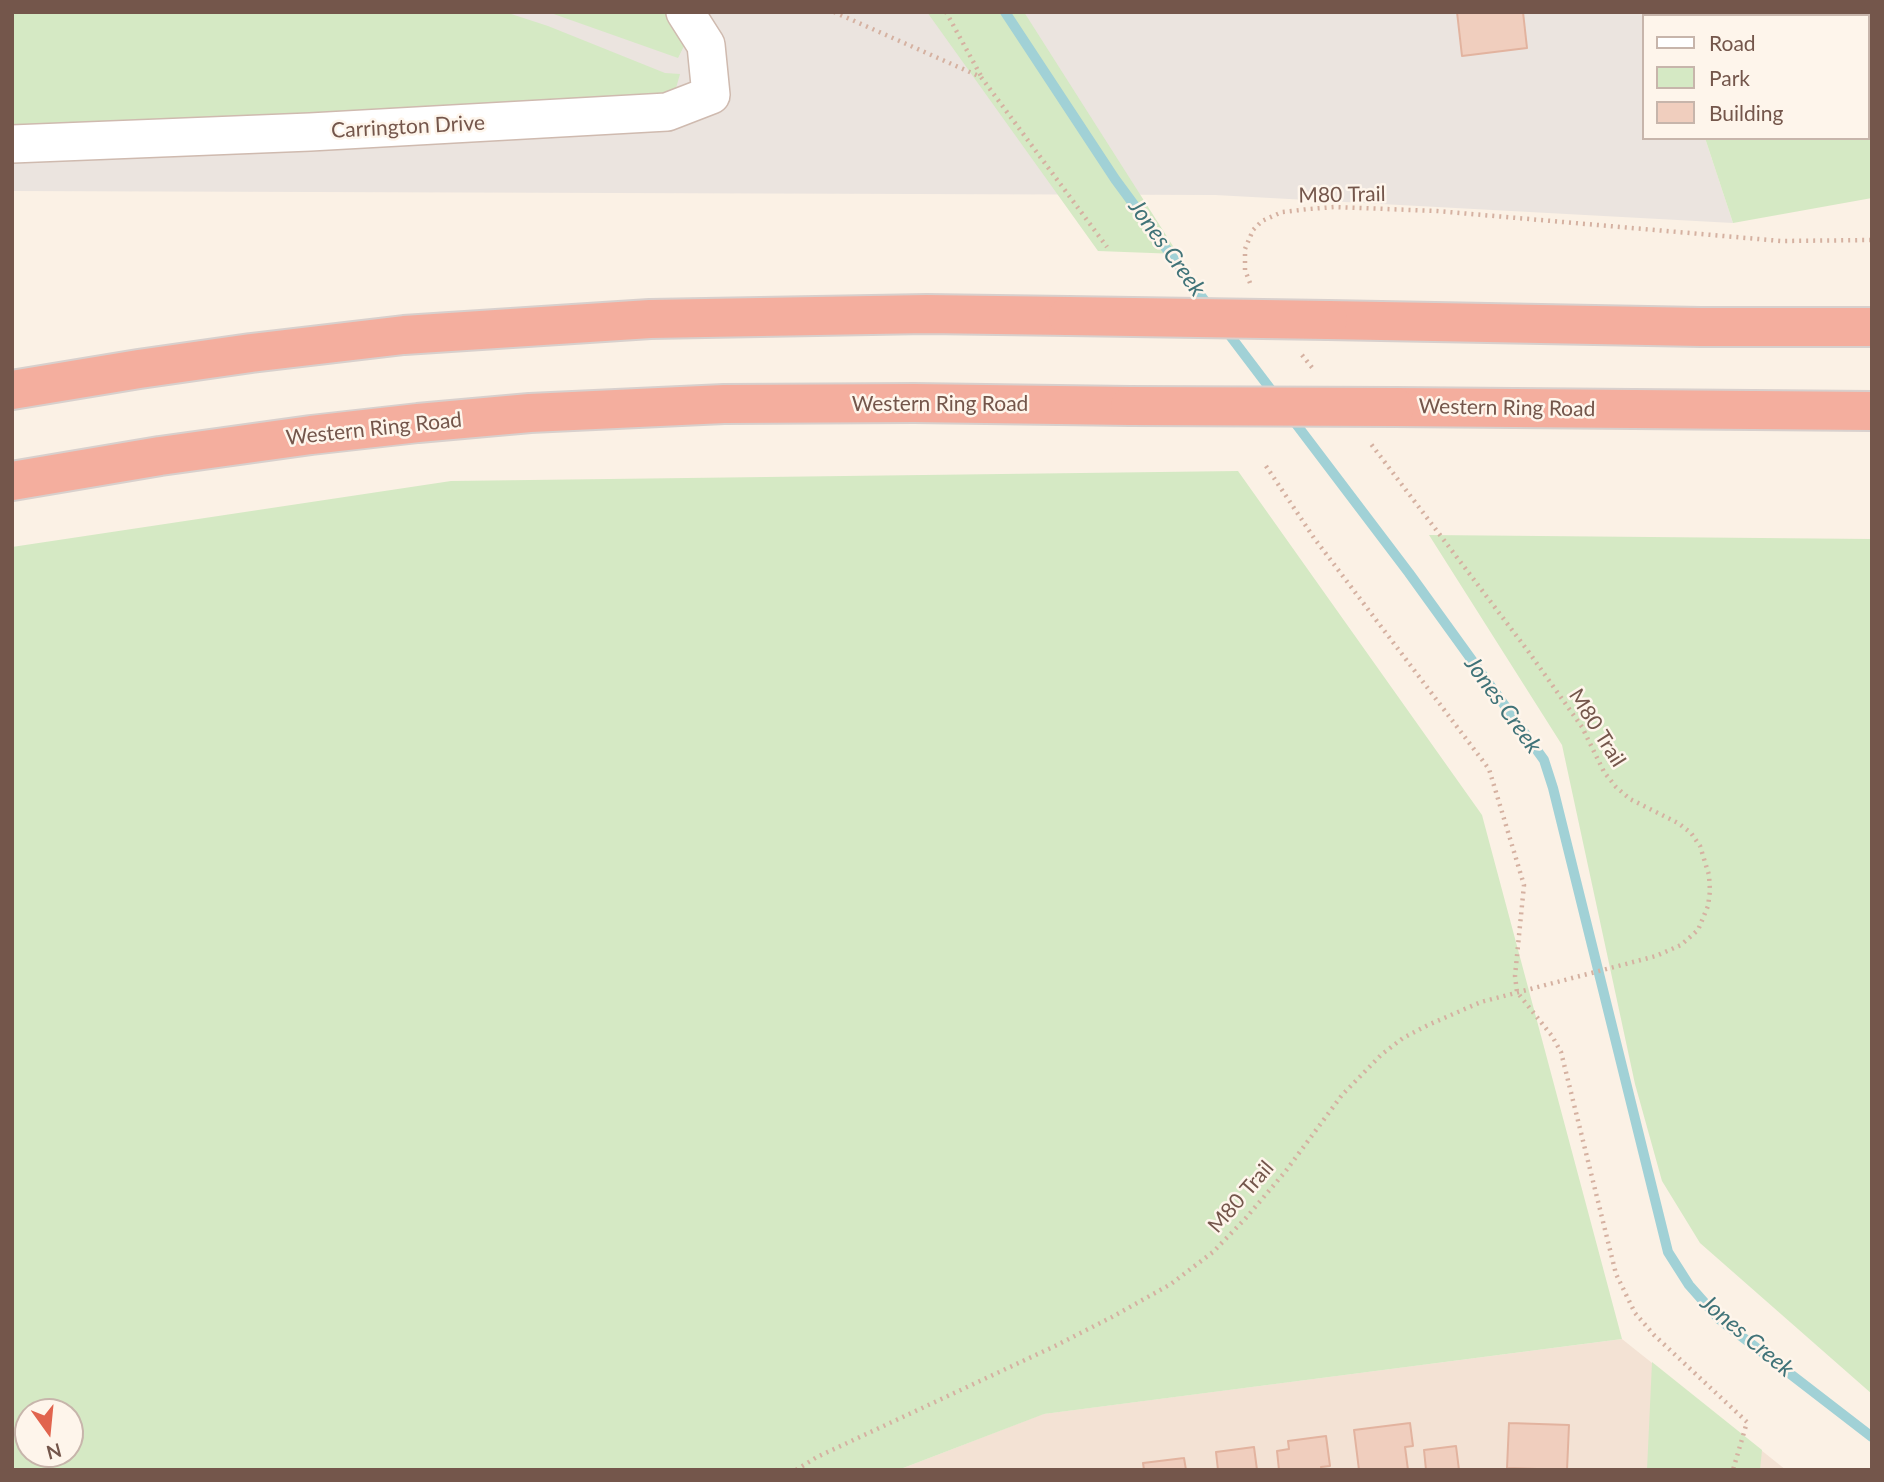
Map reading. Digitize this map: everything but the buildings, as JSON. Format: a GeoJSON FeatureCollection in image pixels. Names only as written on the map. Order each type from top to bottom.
{"type":"FeatureCollection","features":[{"type":"Feature","properties":{"kind":"highway"},"geometry":{"type":"LineString","coordinates":[[12,390],[251,353],[431,333],[676,319],[927,314],[1701,327],[1872,327]]}},
{"type":"Feature","properties":{"kind":"highway","name":"Western Ring Road"},"geometry":{"type":"LineString","coordinates":[[12,481],[160,456],[418,423],[530,413],[724,404],[915,403],[1872,411]]}},
{"type":"Feature","properties":{"kind":"street","name":"Carrington Drive"},"geometry":{"type":"LineString","coordinates":[[12,144],[297,133],[667,113],[711,95],[706,45],[685,12]]}},
{"type":"Feature","properties":{"kind":"path"},"geometry":{"type":"LineString","coordinates":[[834,12],[981,77]]}},
{"type":"Feature","properties":{"kind":"path"},"geometry":{"type":"LineString","coordinates":[[946,12],[981,77],[1107,247]]}},
{"type":"Feature","properties":{"kind":"path","name":"M80 Trail"},"geometry":{"type":"LineString","coordinates":[[1254,291],[1245,270],[1245,249],[1253,230],[1262,221],[1282,212],[1309,209],[1335,207],[1437,211],[1781,241],[1872,240]]}},
{"type":"Feature","properties":{"kind":"path"},"geometry":{"type":"LineString","coordinates":[[1295,345],[1320,377]]}},
{"type":"Feature","properties":{"kind":"path","name":"M80 Trail"},"geometry":{"type":"LineString","coordinates":[[796,1470],[817,1457],[1055,1346],[1171,1284],[1213,1252],[1245,1219],[1285,1172],[1342,1095],[1381,1055],[1403,1038],[1481,1002],[1656,956],[1681,945],[1698,930],[1709,906],[1710,891],[1709,875],[1700,846],[1691,833],[1678,823],[1630,799],[1616,787],[1604,772],[1582,727],[1369,442]]}},
{"type":"Feature","properties":{"kind":"path"},"geometry":{"type":"LineString","coordinates":[[1266,466],[1314,538],[1489,769],[1524,885],[1515,976],[1517,992],[1552,1035],[1561,1052],[1616,1274],[1635,1313],[1654,1335],[1747,1422],[1733,1470]]}},
{"type":"Feature","properties":{"kind":"shaded area"},"geometry":{"type":"Polygon","coordinates":[[[12,12],[1663,12],[1664,14],[1643,14],[1643,140],[1706,140],[1733,223],[1215,195],[12,191],[12,12]]]}},
{"type":"Feature","properties":{"kind":"shaded area"},"geometry":{"type":"Polygon","coordinates":[[[1622,1339],[1786,1470],[898,1470],[1043,1414],[1622,1339]]]}},
{"type":"Feature","properties":{"kind":"green space"},"geometry":{"type":"Polygon","coordinates":[[[12,12],[505,12],[548,26],[665,73],[680,74],[674,95],[12,142],[12,12]]]}},
{"type":"Feature","properties":{"kind":"green space"},"geometry":{"type":"Polygon","coordinates":[[[548,12],[668,12],[675,21],[684,46],[678,58],[548,12]]]}},
{"type":"Feature","properties":{"kind":"green space"},"geometry":{"type":"Polygon","coordinates":[[[927,12],[1024,12],[1178,254],[1098,251],[927,12]]]}},
{"type":"Feature","properties":{"kind":"green space"},"geometry":{"type":"Polygon","coordinates":[[[1663,12],[1872,12],[1872,198],[1733,223],[1706,140],[1870,140],[1870,14],[1663,12]]]}},
{"type":"Feature","properties":{"kind":"green space"},"geometry":{"type":"Polygon","coordinates":[[[1238,471],[1482,815],[1622,1339],[1044,1414],[898,1470],[12,1470],[12,547],[451,481],[1238,471]]]}},
{"type":"Feature","properties":{"kind":"green space"},"geometry":{"type":"Polygon","coordinates":[[[1429,535],[1872,539],[1872,1394],[1700,1243],[1662,1181],[1635,1084],[1562,745],[1429,535]]]}},
{"type":"Feature","properties":{"kind":"green space"},"geometry":{"type":"Polygon","coordinates":[[[1652,1362],[1762,1450],[1760,1470],[1647,1470],[1652,1362]]]}},
{"type":"Feature","properties":{"kind":"waterway","name":"Jones Creek"},"geometry":{"type":"LineString","coordinates":[[1005,12],[1115,179],[1210,308]]}},
{"type":"Feature","properties":{"kind":"waterway","name":"Jones Creek"},"geometry":{"type":"LineString","coordinates":[[1225,329],[1275,395]]}},
{"type":"Feature","properties":{"kind":"waterway","name":"Jones Creek"},"geometry":{"type":"LineString","coordinates":[[1290,416],[1409,573],[1544,760],[1668,1252],[1689,1285],[1719,1319],[1872,1437]]}}]}
